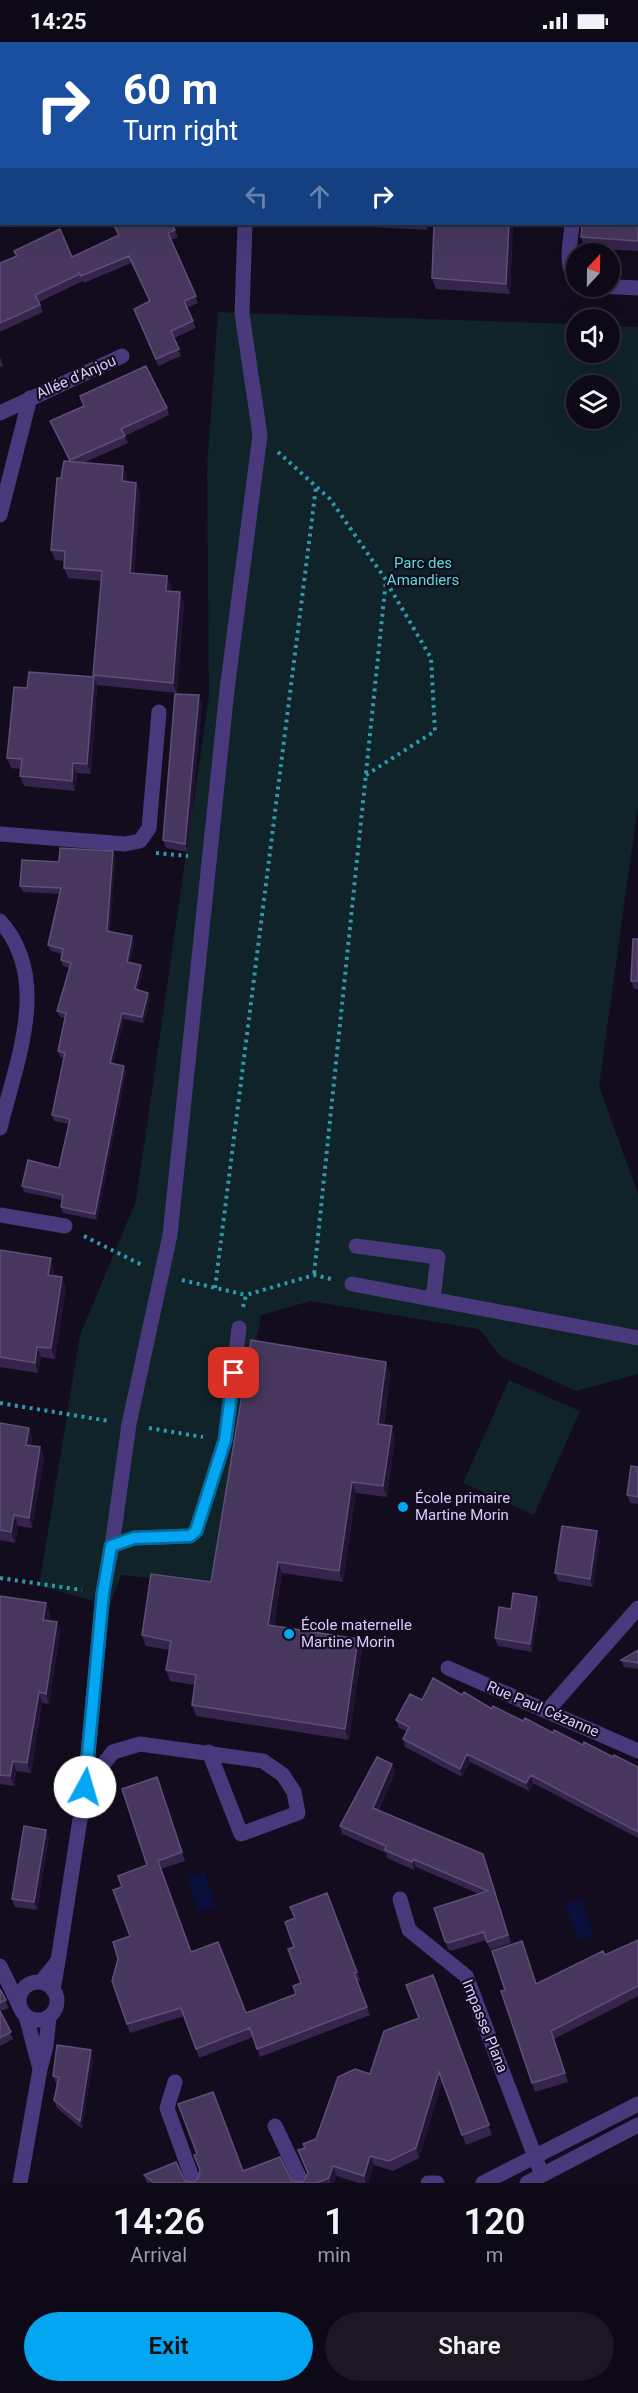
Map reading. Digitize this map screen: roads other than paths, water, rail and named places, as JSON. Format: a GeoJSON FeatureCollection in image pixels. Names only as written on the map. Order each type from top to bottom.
{"type":"FeatureCollection","features":[{"type":"Feature","properties":{"kind":"street"},"geometry":{"type":"LineString","coordinates":[[40,2069],[19,1997],[41,1986],[58,1961],[85,1787],[103,1593],[129,1425],[170,1235],[227,690],[260,435],[242,314],[245,225]]}},
{"type":"Feature","properties":{"kind":"street"},"geometry":{"type":"LineString","coordinates":[[571,243],[572,225]]}},
{"type":"Feature","properties":{"kind":"street"},"geometry":{"type":"LineString","coordinates":[[620,287],[638,288]]}},
{"type":"Feature","properties":{"kind":"street","name":"Allée d'Anjou"},"geometry":{"type":"LineString","coordinates":[[0,412],[122,356]]}},
{"type":"Feature","properties":{"kind":"street","name":"Allée d'Anjou"},"geometry":{"type":"LineString","coordinates":[[0,515],[30,398]]}},
{"type":"Feature","properties":{"kind":"street"},"geometry":{"type":"LineString","coordinates":[[0,834],[125,844],[140,841],[149,828],[159,711]]}},
{"type":"Feature","properties":{"kind":"street"},"geometry":{"type":"LineString","coordinates":[[0,921],[18,946],[26,974],[29,997],[26,1025],[0,1128]]}},
{"type":"Feature","properties":{"kind":"street"},"geometry":{"type":"LineString","coordinates":[[0,1215],[65,1226]]}},
{"type":"Feature","properties":{"kind":"street"},"geometry":{"type":"LineString","coordinates":[[357,1246],[438,1257],[433,1299]]}},
{"type":"Feature","properties":{"kind":"street"},"geometry":{"type":"LineString","coordinates":[[352,1284],[638,1338]]}},
{"type":"Feature","properties":{"kind":"street"},"geometry":{"type":"LineString","coordinates":[[111,1546],[134,1538],[190,1536],[196,1531],[225,1440],[239,1328]]}},
{"type":"Feature","properties":{"kind":"street"},"geometry":{"type":"LineString","coordinates":[[547,1711],[638,1608]]}},
{"type":"Feature","properties":{"kind":"street","name":"Rue Paul Cézanne"},"geometry":{"type":"LineString","coordinates":[[448,1668],[638,1750]]}},
{"type":"Feature","properties":{"kind":"street"},"geometry":{"type":"LineString","coordinates":[[85,1787],[113,1752],[140,1744],[209,1752],[263,1761],[283,1775],[294,1792],[298,1813],[241,1834],[209,1752]]}},
{"type":"Feature","properties":{"kind":"street","name":"Impasse Plana"},"geometry":{"type":"LineString","coordinates":[[400,1899],[409,1929],[466,1976],[542,2175]]}},
{"type":"Feature","properties":{"kind":"street"},"geometry":{"type":"LineString","coordinates":[[0,1961],[41,1986],[57,2002],[49,2017],[46,2046],[20,2183]]}},
{"type":"Feature","properties":{"kind":"street"},"geometry":{"type":"LineString","coordinates":[[0,1966],[23,2012],[37,2020],[49,2017]]}},
{"type":"Feature","properties":{"kind":"street"},"geometry":{"type":"LineString","coordinates":[[175,2082],[167,2108],[194,2183]]}},
{"type":"Feature","properties":{"kind":"street"},"geometry":{"type":"LineString","coordinates":[[483,2183],[638,2104]]}},
{"type":"Feature","properties":{"kind":"street"},"geometry":{"type":"LineString","coordinates":[[275,2126],[302,2183]]}},
{"type":"Feature","properties":{"kind":"street"},"geometry":{"type":"LineString","coordinates":[[526,2183],[638,2126]]}},
{"type":"Feature","properties":{"kind":"street"},"geometry":{"type":"LineString","coordinates":[[428,2183],[437,2183]]}},
{"type":"Feature","properties":{"kind":"place","name":"École primaire Martine Morin"},"geometry":{"type":"Point","coordinates":[403,1507]}},
{"type":"Feature","properties":{"kind":"place","name":"École maternelle Martine Morin"},"geometry":{"type":"Point","coordinates":[289,1634]}},
{"type":"Feature","properties":{"kind":"park label","name":"Parc des Amandiers"},"geometry":{"type":"Point","coordinates":[423,572]}}]}
